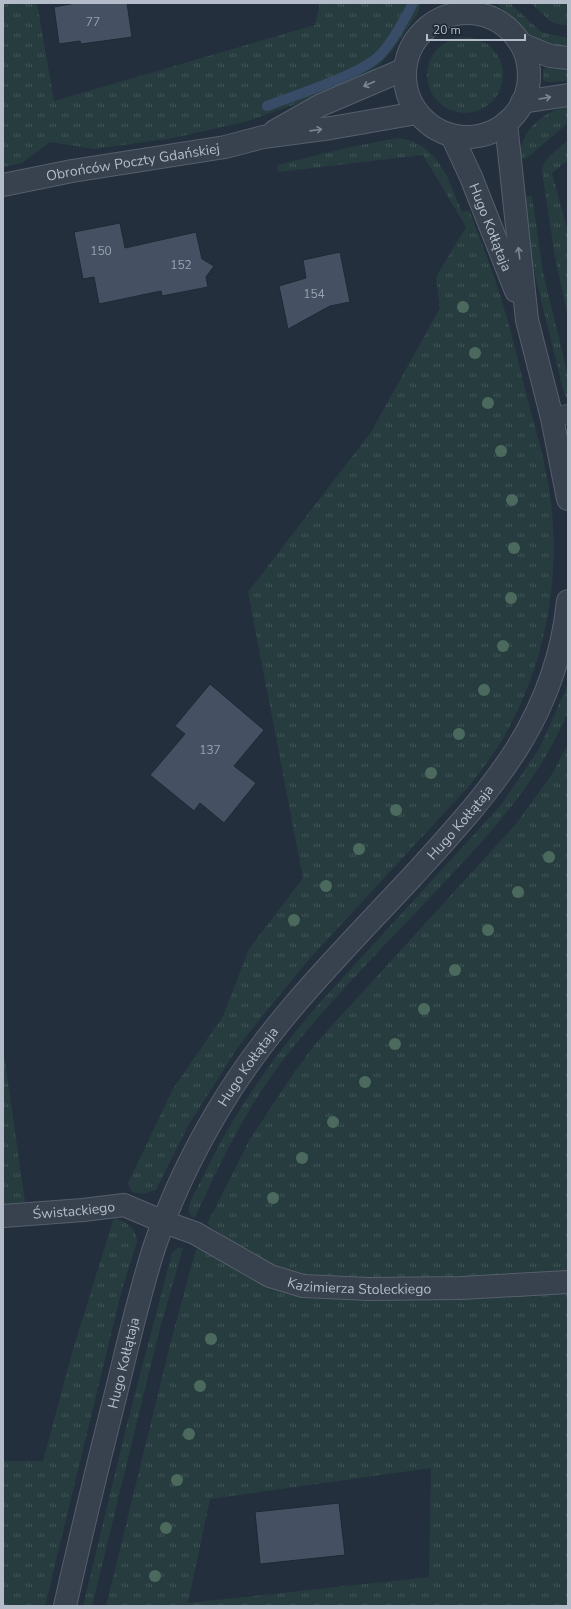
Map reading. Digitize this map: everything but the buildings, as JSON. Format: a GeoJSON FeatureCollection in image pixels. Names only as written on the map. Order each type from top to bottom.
{"type":"FeatureCollection","features":[{"type":"Feature","properties":{"kind":"street"},"geometry":{"type":"LineString","coordinates":[[484,10],[492,18],[508,29],[521,44],[528,63],[528,83],[522,102],[506,123],[493,132],[473,137],[452,136],[432,127],[417,113],[407,95],[405,69],[408,53],[434,12],[452,14],[472,13],[484,10]]}},
{"type":"Feature","properties":{"kind":"street"},"geometry":{"type":"LineString","coordinates":[[521,44],[550,56],[568,58]]}},
{"type":"Feature","properties":{"kind":"street","name":"Obrońców Poczty Gdańskiej"},"geometry":{"type":"LineString","coordinates":[[264,137],[321,105],[405,69]]}},
{"type":"Feature","properties":{"kind":"street"},"geometry":{"type":"LineString","coordinates":[[522,102],[568,94]]}},
{"type":"Feature","properties":{"kind":"street","name":"Obrońców Poczty Gdańskiej"},"geometry":{"type":"LineString","coordinates":[[3,185],[72,171],[225,147],[264,137],[331,128],[417,113]]}},
{"type":"Feature","properties":{"kind":"street","name":"Hugo Kołłątaja"},"geometry":{"type":"LineString","coordinates":[[506,123],[527,320]]}},
{"type":"Feature","properties":{"kind":"street","name":"Hugo Kołłątaja"},"geometry":{"type":"LineString","coordinates":[[452,136],[471,177],[527,320],[560,416],[568,499]]}},
{"type":"Feature","properties":{"kind":"street","name":"Hugo Kołłątaja"},"geometry":{"type":"LineString","coordinates":[[65,1606],[138,1302],[155,1246],[189,1164],[233,1085],[274,1029],[465,819],[485,795],[518,749],[539,708],[554,667],[564,631],[568,601]]}},
{"type":"Feature","properties":{"kind":"street","name":"Świstackiego"},"geometry":{"type":"LineString","coordinates":[[3,1216],[83,1210],[124,1205],[164,1222]]}},
{"type":"Feature","properties":{"kind":"street","name":"Kazimierza Stoleckiego"},"geometry":{"type":"LineString","coordinates":[[164,1222],[196,1233],[214,1242],[270,1276],[303,1286],[369,1289],[461,1288],[568,1282]]}},
{"type":"Feature","properties":{"kind":"green space"},"geometry":{"type":"Polygon","coordinates":[[[3,3],[37,3],[54,101],[315,25],[320,3],[421,3],[418,13],[392,51],[378,66],[368,73],[299,103],[245,122],[173,138],[95,149],[50,142],[22,163],[3,167],[3,3]]]}},
{"type":"Feature","properties":{"kind":"green space"},"geometry":{"type":"Polygon","coordinates":[[[496,3],[510,3],[541,32],[568,38],[568,49],[551,47],[534,39],[496,3]]]}},
{"type":"Feature","properties":{"kind":"green space"},"geometry":{"type":"Polygon","coordinates":[[[531,3],[568,3],[568,26],[551,22],[531,3]]]}},
{"type":"Feature","properties":{"kind":"green space"},"geometry":{"type":"Polygon","coordinates":[[[465,37],[479,40],[492,48],[500,61],[503,75],[500,89],[492,102],[479,110],[465,113],[451,110],[438,102],[430,89],[427,75],[430,61],[438,48],[451,40],[465,37]]]}},
{"type":"Feature","properties":{"kind":"green space"},"geometry":{"type":"Polygon","coordinates":[[[545,68],[568,70],[568,81],[546,82],[543,79],[543,70],[545,68]]]}},
{"type":"Feature","properties":{"kind":"green space"},"geometry":{"type":"Polygon","coordinates":[[[568,105],[568,123],[527,158],[518,160],[520,149],[528,131],[534,124],[549,113],[568,105]]]}},
{"type":"Feature","properties":{"kind":"green space"},"geometry":{"type":"Polygon","coordinates":[[[398,138],[412,141],[423,147],[432,155],[447,176],[462,212],[469,210],[496,281],[509,327],[543,456],[550,494],[554,556],[548,617],[541,647],[532,676],[520,705],[502,740],[480,772],[470,785],[312,956],[238,1047],[188,1126],[156,1190],[143,1194],[132,1192],[128,1183],[173,1089],[223,1016],[249,949],[303,878],[248,592],[371,432],[440,308],[436,277],[466,227],[423,155],[278,172],[277,165],[350,147],[398,138]]]}},
{"type":"Feature","properties":{"kind":"green space"},"geometry":{"type":"Polygon","coordinates":[[[568,140],[568,160],[552,173],[568,232],[568,317],[555,257],[542,171],[548,158],[568,140]]]}},
{"type":"Feature","properties":{"kind":"green space"},"geometry":{"type":"Polygon","coordinates":[[[532,196],[543,272],[568,376],[568,398],[565,397],[535,275],[523,197],[532,196]]]}},
{"type":"Feature","properties":{"kind":"green space"},"geometry":{"type":"Polygon","coordinates":[[[568,684],[568,711],[566,718],[530,781],[486,837],[344,989],[290,1051],[249,1111],[215,1174],[195,1218],[192,1216],[189,1211],[191,1200],[224,1136],[267,1069],[316,1007],[501,805],[540,747],[568,684]]]}},
{"type":"Feature","properties":{"kind":"green space"},"geometry":{"type":"Polygon","coordinates":[[[568,744],[568,1275],[442,1282],[304,1280],[275,1270],[207,1224],[250,1139],[295,1071],[317,1042],[516,824],[552,774],[568,744]]]}},
{"type":"Feature","properties":{"kind":"green space"},"geometry":{"type":"Polygon","coordinates":[[[3,1047],[25,1202],[3,1207],[3,1047]]]}},
{"type":"Feature","properties":{"kind":"green space"},"geometry":{"type":"Polygon","coordinates":[[[114,1217],[126,1223],[133,1229],[137,1242],[122,1289],[45,1606],[3,1606],[3,1461],[43,1461],[72,1353],[114,1217]]]}},
{"type":"Feature","properties":{"kind":"green space"},"geometry":{"type":"Polygon","coordinates":[[[178,1248],[183,1248],[159,1332],[92,1606],[83,1606],[126,1428],[172,1253],[178,1248]]]}},
{"type":"Feature","properties":{"kind":"green space"},"geometry":{"type":"Polygon","coordinates":[[[196,1249],[203,1250],[265,1284],[568,1288],[568,1606],[106,1606],[171,1341],[196,1249]],[[431,1468],[210,1499],[188,1603],[429,1577],[431,1468]]]}},
{"type":"Feature","properties":{"kind":"waterway"},"geometry":{"type":"LineString","coordinates":[[267,106],[343,77],[371,62],[380,55],[389,44],[413,3]]}}]}
